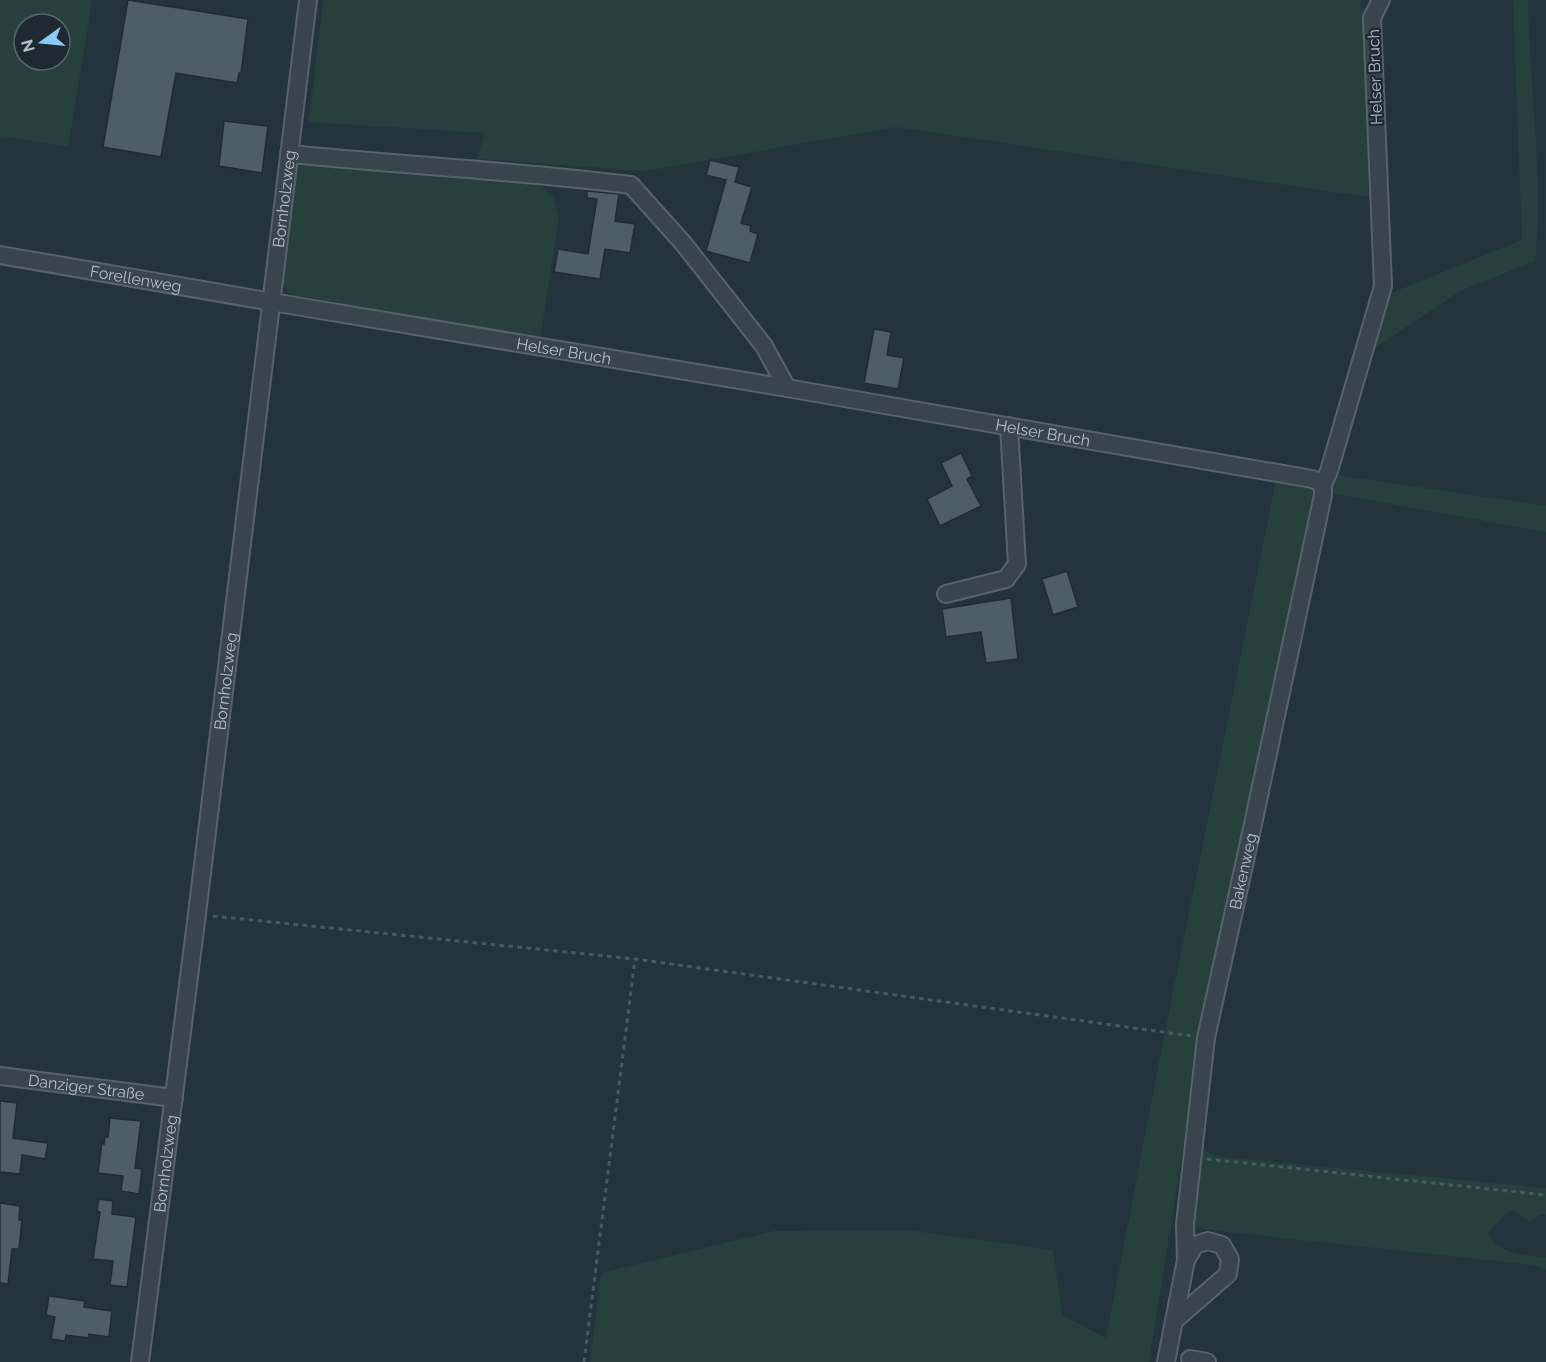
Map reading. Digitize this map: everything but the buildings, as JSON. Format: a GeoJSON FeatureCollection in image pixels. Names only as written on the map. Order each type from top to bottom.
{"type":"FeatureCollection","features":[{"type":"Feature","properties":{"kind":"street","name":"Bornholzweg"},"geometry":{"type":"LineString","coordinates":[[140,1362],[308,0]]}},
{"type":"Feature","properties":{"kind":"street","name":"Helser Bruch"},"geometry":{"type":"LineString","coordinates":[[272,302],[1009,426],[1312,479],[1323,484],[1329,471],[1383,286],[1372,18],[1381,0]]}},
{"type":"Feature","properties":{"kind":"street"},"geometry":{"type":"LineString","coordinates":[[289,154],[631,185],[683,243],[764,346],[787,388]]}},
{"type":"Feature","properties":{"kind":"street","name":"Forellenweg"},"geometry":{"type":"LineString","coordinates":[[0,255],[272,302]]}},
{"type":"Feature","properties":{"kind":"street"},"geometry":{"type":"LineString","coordinates":[[946,594],[1006,579],[1017,564],[1009,426]]}},
{"type":"Feature","properties":{"kind":"street","name":"Bakenweg"},"geometry":{"type":"LineString","coordinates":[[1166,1362],[1186,1260],[1185,1224],[1206,1038],[1316,530],[1323,484]]}},
{"type":"Feature","properties":{"kind":"street","name":"Danziger Straße"},"geometry":{"type":"LineString","coordinates":[[0,1076],[174,1098]]}},
{"type":"Feature","properties":{"kind":"street"},"geometry":{"type":"LineString","coordinates":[[1174,1321],[1228,1274],[1230,1259],[1222,1245],[1208,1241],[1195,1245],[1186,1260]]}},
{"type":"Feature","properties":{"kind":"path"},"geometry":{"type":"LineString","coordinates":[[196,914],[635,959],[1206,1038]]}},
{"type":"Feature","properties":{"kind":"path"},"geometry":{"type":"LineString","coordinates":[[584,1362],[635,959]]}},
{"type":"Feature","properties":{"kind":"path"},"geometry":{"type":"LineString","coordinates":[[1193,1158],[1546,1195]]}},
{"type":"Feature","properties":{"kind":"green space"},"geometry":{"type":"Polygon","coordinates":[[[0,0],[92,0],[68,147],[0,136],[0,0]]]}},
{"type":"Feature","properties":{"kind":"green space"},"geometry":{"type":"Polygon","coordinates":[[[323,0],[1359,0],[1367,18],[1368,197],[896,127],[646,171],[477,159],[485,133],[309,122],[323,0]]]}},
{"type":"Feature","properties":{"kind":"green space"},"geometry":{"type":"Polygon","coordinates":[[[1513,0],[1528,0],[1538,196],[1535,261],[1460,291],[1370,351],[1384,296],[1522,240],[1513,0]]]}},
{"type":"Feature","properties":{"kind":"green space"},"geometry":{"type":"Polygon","coordinates":[[[295,165],[535,182],[553,197],[559,218],[540,338],[290,294],[282,283],[295,165]]]}},
{"type":"Feature","properties":{"kind":"green space"},"geometry":{"type":"Polygon","coordinates":[[[1336,475],[1546,506],[1546,532],[1331,493],[1336,475]]]}},
{"type":"Feature","properties":{"kind":"green space"},"geometry":{"type":"Polygon","coordinates":[[[1276,481],[1315,487],[1202,1029],[1149,1362],[590,1362],[601,1273],[774,1231],[907,1230],[1053,1250],[1062,1315],[1106,1338],[1276,481]]]}},
{"type":"Feature","properties":{"kind":"green space"},"geometry":{"type":"Polygon","coordinates":[[[1200,1149],[1221,1157],[1546,1188],[1546,1214],[1540,1214],[1530,1222],[1514,1210],[1506,1214],[1487,1233],[1496,1244],[1508,1251],[1546,1258],[1546,1269],[1532,1265],[1193,1228],[1200,1149]]]}}]}
